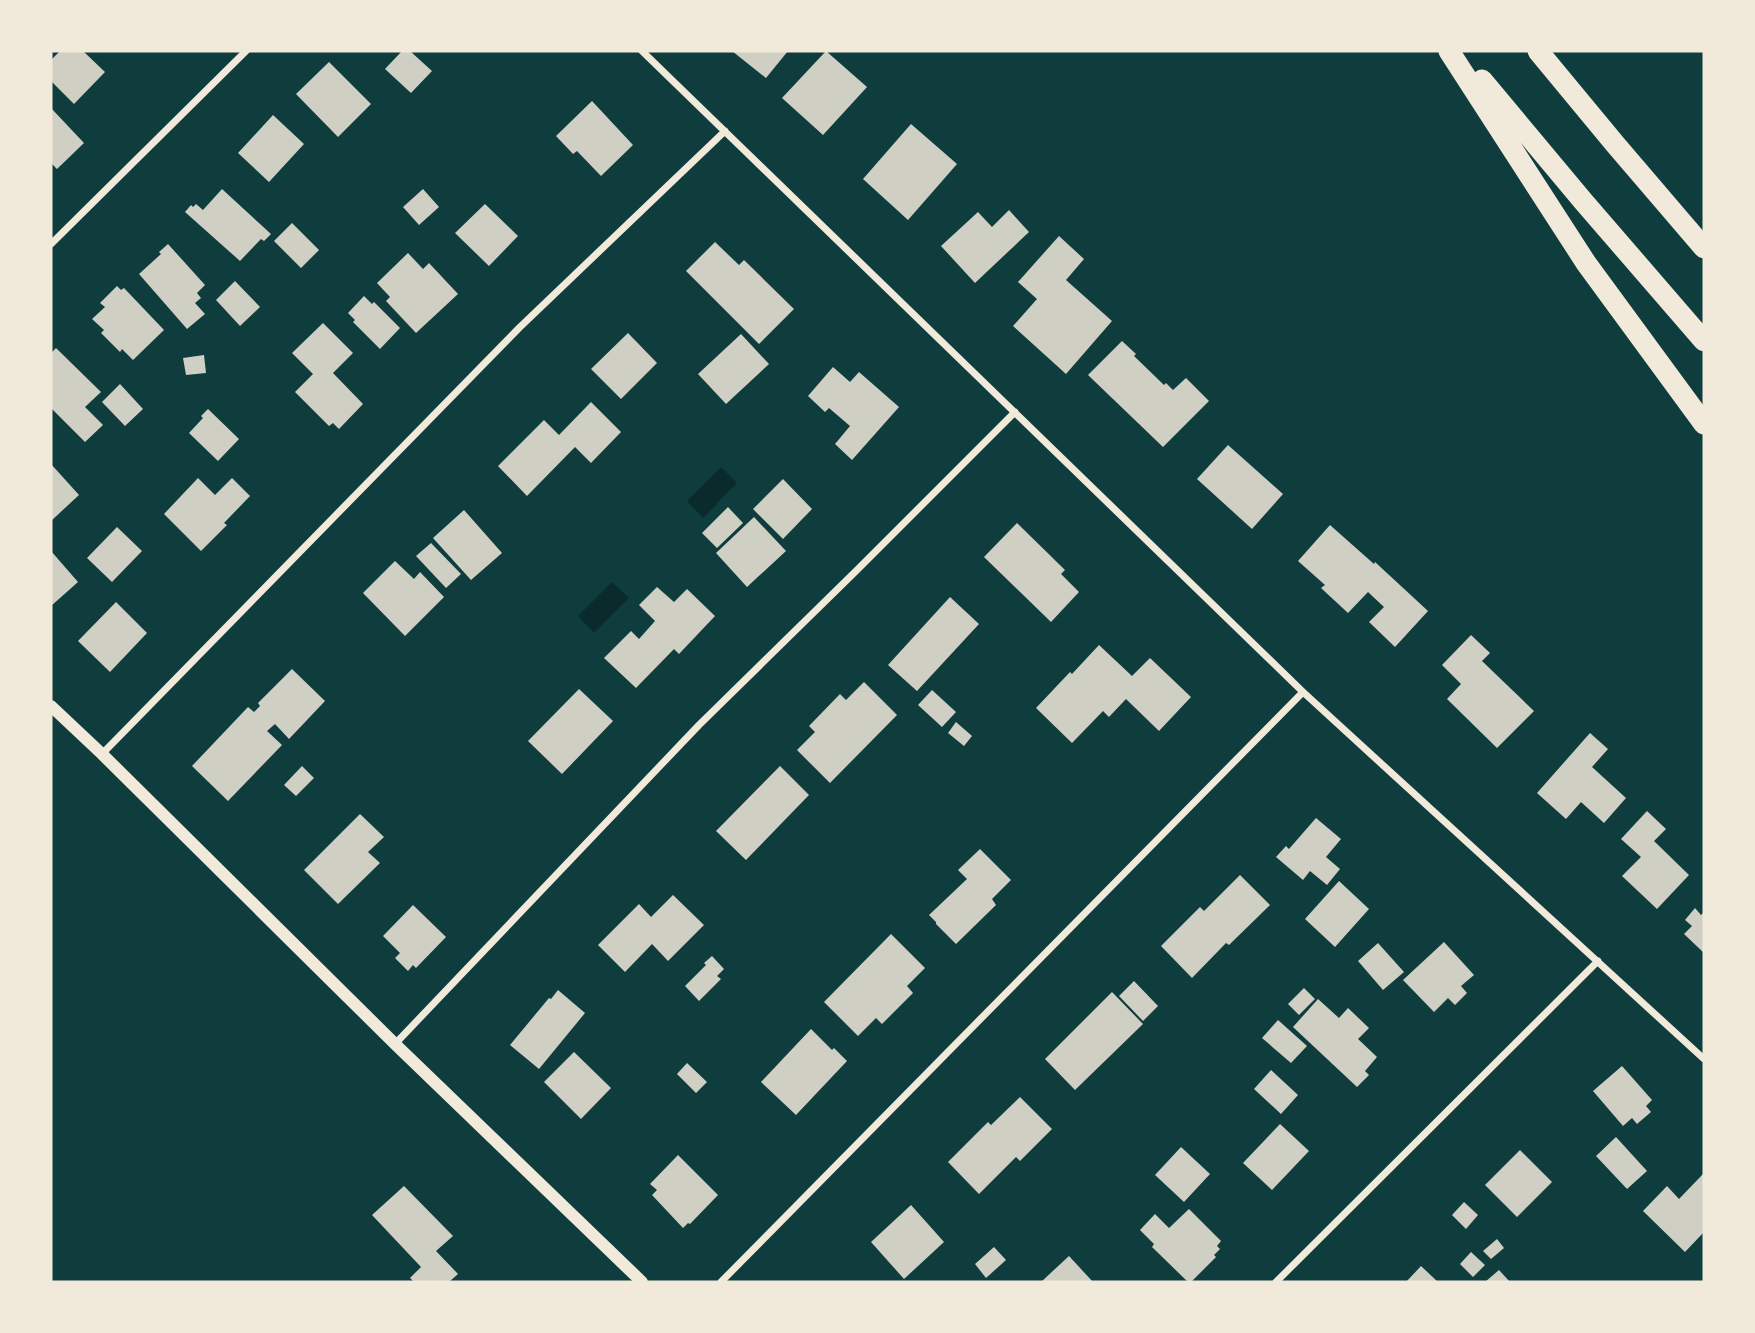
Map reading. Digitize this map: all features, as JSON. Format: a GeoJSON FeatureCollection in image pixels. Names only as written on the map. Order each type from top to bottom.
{"type":"FeatureCollection","features":[{"type":"Feature","properties":{"kind":"highway"},"geometry":{"type":"LineString","coordinates":[[1449,51],[1586,263],[1704,424]]}},
{"type":"Feature","properties":{"kind":"highway"},"geometry":{"type":"LineString","coordinates":[[1459,51],[1704,341]]}},
{"type":"Feature","properties":{"kind":"highway"},"geometry":{"type":"LineString","coordinates":[[1538,51],[1704,248]]}},
{"type":"Feature","properties":{"kind":"street"},"geometry":{"type":"LineString","coordinates":[[51,244],[246,51]]}},
{"type":"Feature","properties":{"kind":"street"},"geometry":{"type":"LineString","coordinates":[[642,51],[1303,692],[1704,1059]]}},
{"type":"Feature","properties":{"kind":"street"},"geometry":{"type":"LineString","coordinates":[[102,754],[519,328],[725,131]]}},
{"type":"Feature","properties":{"kind":"street"},"geometry":{"type":"LineString","coordinates":[[395,1044],[699,725],[1014,412]]}},
{"type":"Feature","properties":{"kind":"street"},"geometry":{"type":"LineString","coordinates":[[721,1282],[1303,692]]}},
{"type":"Feature","properties":{"kind":"street"},"geometry":{"type":"LineString","coordinates":[[51,706],[642,1282]]}},
{"type":"Feature","properties":{"kind":"street"},"geometry":{"type":"LineString","coordinates":[[1276,1282],[1598,961]]}},
{"type":"Feature","properties":{"kind":"water"},"geometry":{"type":"Polygon","coordinates":[[[721,467],[737,483],[703,518],[687,501],[721,467]]]}},
{"type":"Feature","properties":{"kind":"water"},"geometry":{"type":"Polygon","coordinates":[[[612,582],[629,598],[594,633],[578,616],[612,582]]]}},
{"type":"Feature","properties":{"kind":"building"},"geometry":{"type":"Polygon","coordinates":[[[60,51],[83,51],[105,72],[74,104],[51,81],[51,60],[60,51]]]}},
{"type":"Feature","properties":{"kind":"building"},"geometry":{"type":"Polygon","coordinates":[[[402,51],[410,51],[432,71],[411,93],[385,69],[402,51]]]}},
{"type":"Feature","properties":{"kind":"building"},"geometry":{"type":"Polygon","coordinates":[[[732,51],[788,51],[766,78],[732,51]]]}},
{"type":"Feature","properties":{"kind":"building"},"geometry":{"type":"Polygon","coordinates":[[[826,51],[867,87],[823,135],[782,98],[826,51]]]}},
{"type":"Feature","properties":{"kind":"building"},"geometry":{"type":"Polygon","coordinates":[[[329,62],[371,104],[338,137],[296,94],[329,62]]]}},
{"type":"Feature","properties":{"kind":"building"},"geometry":{"type":"Polygon","coordinates":[[[592,101],[633,145],[601,176],[577,151],[573,154],[556,136],[592,101]]]}},
{"type":"Feature","properties":{"kind":"building"},"geometry":{"type":"Polygon","coordinates":[[[51,108],[84,143],[57,169],[52,164],[51,166],[51,108]]]}},
{"type":"Feature","properties":{"kind":"building"},"geometry":{"type":"Polygon","coordinates":[[[273,115],[304,144],[269,182],[238,153],[273,115]]]}},
{"type":"Feature","properties":{"kind":"building"},"geometry":{"type":"Polygon","coordinates":[[[911,124],[957,164],[908,220],[863,179],[911,124]]]}},
{"type":"Feature","properties":{"kind":"building"},"geometry":{"type":"Polygon","coordinates":[[[222,189],[271,234],[264,241],[261,239],[240,261],[185,212],[191,205],[193,207],[196,204],[203,210],[222,189]]]}},
{"type":"Feature","properties":{"kind":"building"},"geometry":{"type":"Polygon","coordinates":[[[423,189],[439,207],[419,225],[403,207],[423,189]]]}},
{"type":"Feature","properties":{"kind":"building"},"geometry":{"type":"Polygon","coordinates":[[[485,204],[518,236],[489,266],[455,233],[485,204]]]}},
{"type":"Feature","properties":{"kind":"building"},"geometry":{"type":"Polygon","coordinates":[[[1009,210],[1029,232],[975,283],[941,246],[978,212],[992,227],[1009,210]]]}},
{"type":"Feature","properties":{"kind":"building"},"geometry":{"type":"Polygon","coordinates":[[[292,223],[319,250],[301,268],[274,241],[292,223]]]}},
{"type":"Feature","properties":{"kind":"building"},"geometry":{"type":"Polygon","coordinates":[[[1059,236],[1084,259],[1066,280],[1112,321],[1066,374],[1013,326],[1037,299],[1018,282],[1059,236]]]}},
{"type":"Feature","properties":{"kind":"building"},"geometry":{"type":"Polygon","coordinates":[[[715,242],[739,265],[744,260],[794,309],[759,344],[686,271],[715,242]]]}},
{"type":"Feature","properties":{"kind":"building"},"geometry":{"type":"Polygon","coordinates":[[[168,244],[205,285],[197,293],[201,298],[195,303],[205,314],[187,329],[139,274],[168,244]]]}},
{"type":"Feature","properties":{"kind":"building"},"geometry":{"type":"Polygon","coordinates":[[[408,253],[423,269],[429,263],[458,294],[416,333],[386,301],[390,297],[377,283],[408,253]]]}},
{"type":"Feature","properties":{"kind":"building"},"geometry":{"type":"Polygon","coordinates":[[[235,281],[260,307],[240,326],[216,300],[235,281]]]}},
{"type":"Feature","properties":{"kind":"building"},"geometry":{"type":"Polygon","coordinates":[[[117,286],[121,290],[124,288],[164,330],[133,360],[122,349],[120,352],[101,333],[104,330],[92,319],[105,307],[100,303],[117,286]]]}},
{"type":"Feature","properties":{"kind":"building"},"geometry":{"type":"Polygon","coordinates":[[[364,296],[372,304],[374,302],[400,328],[380,349],[353,322],[355,320],[348,313],[364,296]]]}},
{"type":"Feature","properties":{"kind":"building"},"geometry":{"type":"Polygon","coordinates":[[[323,323],[353,353],[333,373],[363,404],[339,429],[333,423],[329,426],[295,392],[313,374],[292,353],[323,323]]]}},
{"type":"Feature","properties":{"kind":"building"},"geometry":{"type":"Polygon","coordinates":[[[628,333],[657,363],[621,399],[591,369],[628,333]]]}},
{"type":"Feature","properties":{"kind":"building"},"geometry":{"type":"Polygon","coordinates":[[[741,334],[769,364],[726,404],[698,374],[741,334]]]}},
{"type":"Feature","properties":{"kind":"building"},"geometry":{"type":"Polygon","coordinates":[[[1122,341],[1164,385],[1166,383],[1173,390],[1186,378],[1209,401],[1163,447],[1088,375],[1122,341]]]}},
{"type":"Feature","properties":{"kind":"building"},"geometry":{"type":"Polygon","coordinates":[[[56,348],[101,392],[85,407],[103,425],[85,442],[51,408],[51,353],[56,348]]]}},
{"type":"Feature","properties":{"kind":"building"},"geometry":{"type":"Polygon","coordinates":[[[204,355],[206,373],[186,375],[183,358],[204,355]]]}},
{"type":"Feature","properties":{"kind":"building"},"geometry":{"type":"Polygon","coordinates":[[[833,367],[850,382],[859,372],[899,407],[852,460],[835,444],[850,426],[829,408],[825,412],[808,396],[833,367]]]}},
{"type":"Feature","properties":{"kind":"building"},"geometry":{"type":"Polygon","coordinates":[[[120,384],[143,409],[125,426],[102,402],[120,384]]]}},
{"type":"Feature","properties":{"kind":"building"},"geometry":{"type":"Polygon","coordinates":[[[591,402],[621,432],[591,463],[575,447],[527,496],[498,466],[544,420],[559,435],[591,402]]]}},
{"type":"Feature","properties":{"kind":"building"},"geometry":{"type":"Polygon","coordinates":[[[208,409],[239,439],[218,461],[189,433],[208,409]]]}},
{"type":"Feature","properties":{"kind":"building"},"geometry":{"type":"Polygon","coordinates":[[[1228,445],[1283,494],[1252,529],[1197,479],[1228,445]]]}},
{"type":"Feature","properties":{"kind":"building"},"geometry":{"type":"Polygon","coordinates":[[[51,464],[79,495],[51,521],[51,464]]]}},
{"type":"Feature","properties":{"kind":"building"},"geometry":{"type":"Polygon","coordinates":[[[198,478],[215,495],[232,478],[250,496],[224,523],[227,525],[201,551],[164,514],[198,478]]]}},
{"type":"Feature","properties":{"kind":"building"},"geometry":{"type":"Polygon","coordinates":[[[783,479],[812,509],[783,539],[753,509],[783,479]]]}},
{"type":"Feature","properties":{"kind":"building"},"geometry":{"type":"Polygon","coordinates":[[[728,507],[743,523],[717,548],[702,533],[728,507]]]}},
{"type":"Feature","properties":{"kind":"building"},"geometry":{"type":"Polygon","coordinates":[[[464,510],[502,553],[471,580],[433,538],[464,510]]]}},
{"type":"Feature","properties":{"kind":"building"},"geometry":{"type":"Polygon","coordinates":[[[754,517],[786,551],[747,587],[716,553],[754,517]]]}},
{"type":"Feature","properties":{"kind":"building"},"geometry":{"type":"Polygon","coordinates":[[[1017,523],[1065,570],[1061,574],[1079,592],[1051,622],[984,557],[1017,523]]]}},
{"type":"Feature","properties":{"kind":"building"},"geometry":{"type":"Polygon","coordinates":[[[1330,525],[1428,611],[1395,647],[1369,622],[1384,607],[1368,592],[1348,613],[1321,588],[1325,585],[1298,561],[1330,525]]]}},
{"type":"Feature","properties":{"kind":"building"},"geometry":{"type":"Polygon","coordinates":[[[117,527],[142,551],[112,582],[87,558],[117,527]]]}},
{"type":"Feature","properties":{"kind":"building"},"geometry":{"type":"Polygon","coordinates":[[[431,543],[461,574],[446,588],[416,556],[431,543]]]}},
{"type":"Feature","properties":{"kind":"building"},"geometry":{"type":"Polygon","coordinates":[[[51,551],[78,582],[51,606],[51,551]]]}},
{"type":"Feature","properties":{"kind":"building"},"geometry":{"type":"Polygon","coordinates":[[[395,561],[414,579],[420,572],[444,597],[405,636],[363,593],[395,561]]]}},
{"type":"Feature","properties":{"kind":"building"},"geometry":{"type":"Polygon","coordinates":[[[657,587],[674,602],[687,589],[715,616],[679,654],[674,649],[636,688],[604,658],[631,631],[639,639],[655,621],[639,605],[657,587]]]}},
{"type":"Feature","properties":{"kind":"building"},"geometry":{"type":"Polygon","coordinates":[[[950,597],[979,624],[917,691],[888,665],[950,597]]]}},
{"type":"Feature","properties":{"kind":"building"},"geometry":{"type":"Polygon","coordinates":[[[116,602],[147,633],[110,672],[78,641],[116,602]]]}},
{"type":"Feature","properties":{"kind":"building"},"geometry":{"type":"Polygon","coordinates":[[[1471,635],[1490,653],[1482,661],[1534,711],[1497,748],[1447,699],[1461,684],[1442,665],[1471,635]]]}},
{"type":"Feature","properties":{"kind":"building"},"geometry":{"type":"Polygon","coordinates":[[[1099,645],[1132,676],[1150,658],[1191,697],[1159,731],[1126,699],[1109,717],[1103,711],[1072,743],[1036,708],[1099,645]]]}},
{"type":"Feature","properties":{"kind":"building"},"geometry":{"type":"Polygon","coordinates":[[[292,669],[325,701],[289,739],[275,724],[267,731],[282,745],[228,801],[192,766],[248,707],[254,712],[260,706],[258,703],[292,669]]]}},
{"type":"Feature","properties":{"kind":"building"},"geometry":{"type":"Polygon","coordinates":[[[864,682],[897,715],[830,783],[797,750],[815,732],[809,726],[840,694],[846,700],[864,682]]]}},
{"type":"Feature","properties":{"kind":"building"},"geometry":{"type":"Polygon","coordinates":[[[579,689],[613,721],[562,774],[528,741],[579,689]]]}},
{"type":"Feature","properties":{"kind":"building"},"geometry":{"type":"Polygon","coordinates":[[[932,690],[956,712],[942,727],[918,705],[932,690]]]}},
{"type":"Feature","properties":{"kind":"building"},"geometry":{"type":"Polygon","coordinates":[[[956,722],[972,736],[964,746],[948,733],[956,722]]]}},
{"type":"Feature","properties":{"kind":"building"},"geometry":{"type":"Polygon","coordinates":[[[1590,733],[1608,749],[1592,767],[1626,798],[1604,823],[1581,802],[1566,819],[1537,793],[1590,733]]]}},
{"type":"Feature","properties":{"kind":"building"},"geometry":{"type":"Polygon","coordinates":[[[302,766],[314,778],[296,796],[284,785],[302,766]]]}},
{"type":"Feature","properties":{"kind":"building"},"geometry":{"type":"Polygon","coordinates":[[[780,766],[809,795],[746,860],[716,831],[780,766]]]}},
{"type":"Feature","properties":{"kind":"building"},"geometry":{"type":"Polygon","coordinates":[[[1647,811],[1666,829],[1654,841],[1689,875],[1657,909],[1622,876],[1641,857],[1621,839],[1647,811]]]}},
{"type":"Feature","properties":{"kind":"building"},"geometry":{"type":"Polygon","coordinates":[[[360,814],[384,837],[368,852],[380,863],[338,904],[304,870],[360,814]]]}},
{"type":"Feature","properties":{"kind":"building"},"geometry":{"type":"Polygon","coordinates":[[[1316,818],[1341,839],[1326,857],[1340,869],[1327,885],[1310,871],[1303,880],[1276,857],[1286,846],[1289,849],[1316,818]]]}},
{"type":"Feature","properties":{"kind":"building"},"geometry":{"type":"Polygon","coordinates":[[[980,849],[1011,880],[992,899],[996,905],[956,944],[929,915],[967,879],[958,870],[980,849]]]}},
{"type":"Feature","properties":{"kind":"building"},"geometry":{"type":"Polygon","coordinates":[[[1240,875],[1270,905],[1229,945],[1226,943],[1192,978],[1161,946],[1200,907],[1204,911],[1240,875]]]}},
{"type":"Feature","properties":{"kind":"building"},"geometry":{"type":"Polygon","coordinates":[[[1339,881],[1369,909],[1335,947],[1305,919],[1339,881]]]}},
{"type":"Feature","properties":{"kind":"building"},"geometry":{"type":"Polygon","coordinates":[[[673,895],[704,925],[668,961],[652,944],[625,972],[598,945],[639,904],[651,917],[673,895]]]}},
{"type":"Feature","properties":{"kind":"building"},"geometry":{"type":"Polygon","coordinates":[[[413,905],[446,937],[416,968],[413,965],[408,971],[395,958],[400,953],[383,936],[413,905]]]}},
{"type":"Feature","properties":{"kind":"building"},"geometry":{"type":"Polygon","coordinates":[[[1695,908],[1701,915],[1704,912],[1704,953],[1684,934],[1692,926],[1685,920],[1695,908]]]}},
{"type":"Feature","properties":{"kind":"building"},"geometry":{"type":"Polygon","coordinates":[[[891,934],[925,968],[907,986],[913,993],[882,1024],[876,1018],[858,1036],[824,1002],[891,934]]]}},
{"type":"Feature","properties":{"kind":"building"},"geometry":{"type":"Polygon","coordinates":[[[1444,942],[1474,975],[1461,986],[1467,993],[1455,1005],[1448,998],[1434,1012],[1403,980],[1444,942]]]}},
{"type":"Feature","properties":{"kind":"building"},"geometry":{"type":"Polygon","coordinates":[[[1378,943],[1404,972],[1383,990],[1358,961],[1378,943]]]}},
{"type":"Feature","properties":{"kind":"building"},"geometry":{"type":"Polygon","coordinates":[[[712,956],[724,969],[717,976],[721,979],[699,1001],[685,986],[712,956]]]}},
{"type":"Feature","properties":{"kind":"building"},"geometry":{"type":"Polygon","coordinates":[[[1134,981],[1158,1006],[1143,1021],[1119,996],[1134,981]]]}},
{"type":"Feature","properties":{"kind":"building"},"geometry":{"type":"Polygon","coordinates":[[[1304,988],[1315,999],[1299,1015],[1288,1004],[1304,988]]]}},
{"type":"Feature","properties":{"kind":"building"},"geometry":{"type":"Polygon","coordinates":[[[558,990],[585,1013],[539,1069],[510,1045],[558,990]]]}},
{"type":"Feature","properties":{"kind":"building"},"geometry":{"type":"Polygon","coordinates":[[[1112,992],[1143,1024],[1075,1090],[1045,1059],[1112,992]]]}},
{"type":"Feature","properties":{"kind":"building"},"geometry":{"type":"Polygon","coordinates":[[[1318,999],[1339,1018],[1348,1008],[1369,1028],[1358,1039],[1377,1057],[1365,1071],[1369,1075],[1357,1087],[1293,1027],[1318,999]]]}},
{"type":"Feature","properties":{"kind":"building"},"geometry":{"type":"Polygon","coordinates":[[[1278,1020],[1307,1046],[1291,1063],[1262,1038],[1278,1020]]]}},
{"type":"Feature","properties":{"kind":"building"},"geometry":{"type":"Polygon","coordinates":[[[811,1029],[847,1061],[796,1115],[761,1082],[811,1029]]]}},
{"type":"Feature","properties":{"kind":"building"},"geometry":{"type":"Polygon","coordinates":[[[574,1052],[611,1088],[581,1119],[544,1082],[574,1052]]]}},
{"type":"Feature","properties":{"kind":"building"},"geometry":{"type":"Polygon","coordinates":[[[687,1063],[707,1082],[696,1093],[677,1074],[687,1063]]]}},
{"type":"Feature","properties":{"kind":"building"},"geometry":{"type":"Polygon","coordinates":[[[1622,1066],[1652,1100],[1646,1106],[1651,1112],[1637,1124],[1632,1118],[1623,1126],[1593,1091],[1622,1066]]]}},
{"type":"Feature","properties":{"kind":"building"},"geometry":{"type":"Polygon","coordinates":[[[1271,1070],[1298,1095],[1281,1114],[1254,1089],[1271,1070]]]}},
{"type":"Feature","properties":{"kind":"building"},"geometry":{"type":"Polygon","coordinates":[[[1020,1097],[1052,1129],[1020,1161],[1016,1157],[979,1194],[948,1162],[988,1122],[991,1125],[1020,1097]]]}},
{"type":"Feature","properties":{"kind":"building"},"geometry":{"type":"Polygon","coordinates":[[[1280,1124],[1309,1151],[1272,1190],[1243,1163],[1280,1124]]]}},
{"type":"Feature","properties":{"kind":"building"},"geometry":{"type":"Polygon","coordinates":[[[1616,1137],[1647,1171],[1627,1189],[1596,1156],[1616,1137]]]}},
{"type":"Feature","properties":{"kind":"building"},"geometry":{"type":"Polygon","coordinates":[[[1181,1147],[1210,1174],[1184,1202],[1155,1175],[1181,1147]]]}},
{"type":"Feature","properties":{"kind":"building"},"geometry":{"type":"Polygon","coordinates":[[[1520,1150],[1552,1182],[1517,1217],[1485,1185],[1520,1150]]]}},
{"type":"Feature","properties":{"kind":"building"},"geometry":{"type":"Polygon","coordinates":[[[678,1155],[718,1195],[683,1228],[652,1195],[657,1190],[650,1184],[678,1155]]]}},
{"type":"Feature","properties":{"kind":"building"},"geometry":{"type":"Polygon","coordinates":[[[1704,1173],[1704,1232],[1685,1252],[1643,1211],[1667,1186],[1679,1199],[1704,1173]]]}},
{"type":"Feature","properties":{"kind":"building"},"geometry":{"type":"Polygon","coordinates":[[[404,1186],[453,1236],[436,1251],[458,1274],[449,1282],[414,1282],[410,1278],[421,1267],[372,1215],[404,1186]]]}},
{"type":"Feature","properties":{"kind":"building"},"geometry":{"type":"Polygon","coordinates":[[[1464,1202],[1478,1215],[1466,1229],[1452,1215],[1464,1202]]]}},
{"type":"Feature","properties":{"kind":"building"},"geometry":{"type":"Polygon","coordinates":[[[911,1205],[944,1242],[904,1279],[871,1242],[911,1205]]]}},
{"type":"Feature","properties":{"kind":"building"},"geometry":{"type":"Polygon","coordinates":[[[1189,1209],[1221,1241],[1217,1246],[1220,1249],[1214,1255],[1216,1257],[1191,1282],[1152,1247],[1154,1244],[1140,1230],[1155,1214],[1169,1228],[1189,1209]]]}},
{"type":"Feature","properties":{"kind":"building"},"geometry":{"type":"Polygon","coordinates":[[[1497,1239],[1504,1248],[1491,1259],[1483,1251],[1497,1239]]]}},
{"type":"Feature","properties":{"kind":"building"},"geometry":{"type":"Polygon","coordinates":[[[994,1247],[1006,1260],[986,1278],[975,1264],[994,1247]]]}},
{"type":"Feature","properties":{"kind":"building"},"geometry":{"type":"Polygon","coordinates":[[[1471,1252],[1485,1265],[1473,1277],[1460,1264],[1471,1252]]]}},
{"type":"Feature","properties":{"kind":"building"},"geometry":{"type":"Polygon","coordinates":[[[1069,1256],[1093,1282],[1041,1282],[1069,1256]]]}},
{"type":"Feature","properties":{"kind":"building"},"geometry":{"type":"Polygon","coordinates":[[[1421,1266],[1438,1282],[1406,1282],[1421,1266]]]}},
{"type":"Feature","properties":{"kind":"building"},"geometry":{"type":"Polygon","coordinates":[[[1499,1270],[1510,1282],[1485,1282],[1499,1270]]]}}]}
